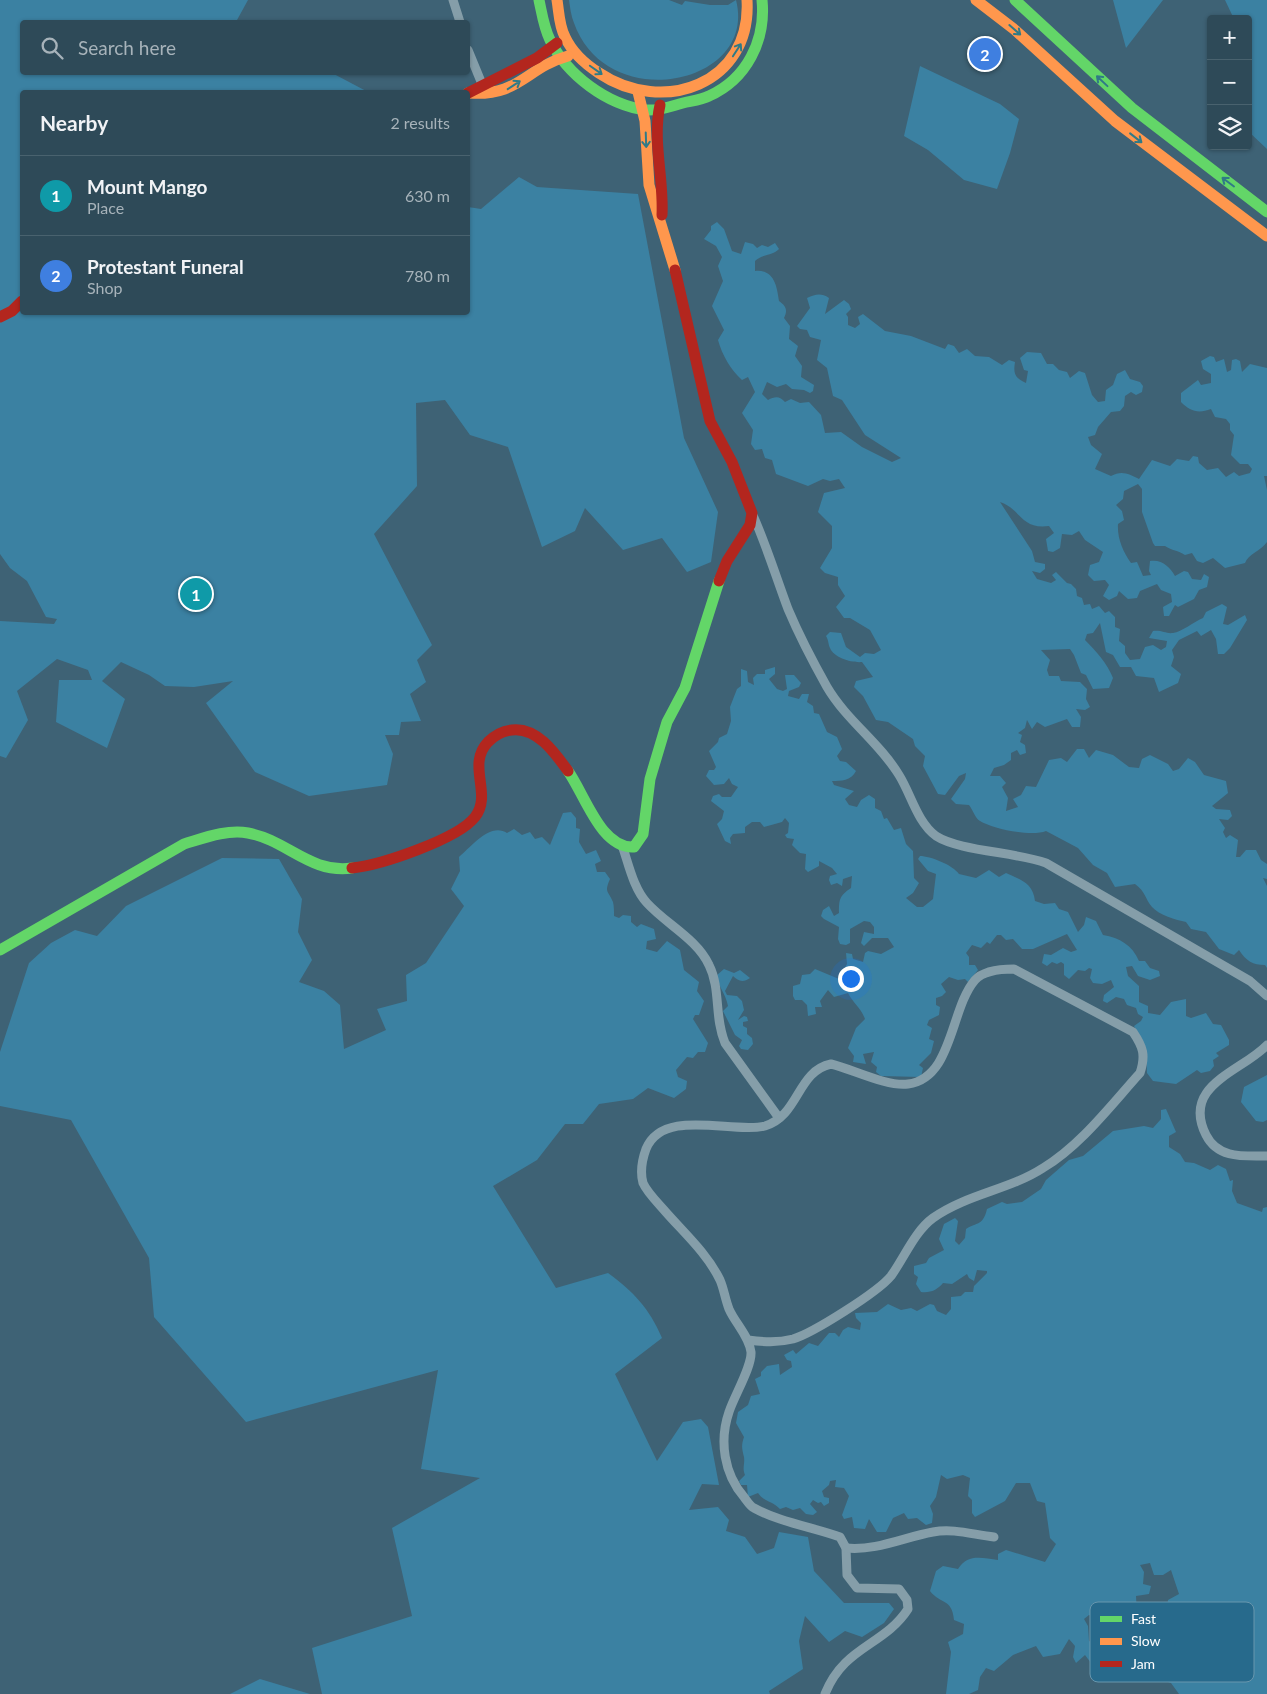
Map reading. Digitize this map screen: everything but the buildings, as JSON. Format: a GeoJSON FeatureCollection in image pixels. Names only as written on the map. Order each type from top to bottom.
{"type":"FeatureCollection","features":[{"type":"Feature","properties":{"kind":"street"},"geometry":{"type":"LineString","coordinates":[[452,0],[459,20]]}},
{"type":"Feature","properties":{"kind":"street"},"geometry":{"type":"LineString","coordinates":[[539,0],[543,22],[553,47],[580,79],[608,97],[642,109],[660,110],[708,96],[734,80],[754,55],[763,29],[762,0]]}},
{"type":"Feature","properties":{"kind":"street"},"geometry":{"type":"LineString","coordinates":[[557,0],[564,37],[577,54],[595,70],[638,92],[660,94],[691,88],[712,78],[727,65],[741,45],[750,13],[747,0]]}},
{"type":"Feature","properties":{"kind":"street"},"geometry":{"type":"LineString","coordinates":[[976,0],[1015,30],[1115,121],[1267,236]]}},
{"type":"Feature","properties":{"kind":"street"},"geometry":{"type":"LineString","coordinates":[[1015,0],[1132,108],[1267,212]]}},
{"type":"Feature","properties":{"kind":"street"},"geometry":{"type":"LineString","coordinates":[[470,92],[544,54],[564,37]]}},
{"type":"Feature","properties":{"kind":"street"},"geometry":{"type":"LineString","coordinates":[[470,93],[483,95],[506,91],[561,57],[577,54]]}},
{"type":"Feature","properties":{"kind":"street"},"geometry":{"type":"LineString","coordinates":[[470,55],[482,84]]}},
{"type":"Feature","properties":{"kind":"street"},"geometry":{"type":"LineString","coordinates":[[638,92],[642,109],[649,185],[662,220],[710,421],[732,462],[789,611],[828,687],[847,716],[884,753],[899,774],[924,824],[937,836],[946,840],[1028,856],[1046,863],[1250,981],[1267,996]]}},
{"type":"Feature","properties":{"kind":"street"},"geometry":{"type":"LineString","coordinates":[[660,94],[660,110],[656,122],[663,192],[662,220]]}},
{"type":"Feature","properties":{"kind":"street"},"geometry":{"type":"LineString","coordinates":[[0,317],[12,311],[20,303]]}},
{"type":"Feature","properties":{"kind":"street"},"geometry":{"type":"LineString","coordinates":[[623,848],[634,847],[643,834],[650,779],[664,730],[685,688],[714,592],[727,561],[750,525],[752,513]]}},
{"type":"Feature","properties":{"kind":"street"},"geometry":{"type":"LineString","coordinates":[[0,950],[184,844],[215,835],[239,831],[262,836],[320,866],[342,869],[372,864],[407,853],[468,825],[482,805],[478,758],[484,744],[496,734],[509,729],[522,730],[534,734],[546,744],[569,774],[600,828],[611,840],[623,848],[633,878],[646,902],[691,941],[709,963],[716,981],[719,1029],[725,1043],[779,1118]]}},
{"type":"Feature","properties":{"kind":"street"},"geometry":{"type":"LineString","coordinates":[[748,1340],[770,1343],[795,1338],[857,1303],[870,1295],[890,1277],[928,1222],[949,1207],[1012,1184],[1044,1168],[1080,1138],[1140,1073],[1144,1060],[1143,1046],[1133,1032],[1119,1022],[1014,969],[997,969],[976,979],[963,999],[945,1051],[932,1072],[921,1081],[906,1085],[885,1081],[831,1064],[813,1071],[794,1103],[779,1118],[766,1126],[708,1125],[669,1128],[655,1138],[647,1147],[643,1159],[644,1184],[712,1264],[721,1282],[736,1324],[748,1340],[751,1354],[724,1430],[727,1468],[737,1489],[752,1507],[840,1537],[846,1548],[847,1575],[852,1584],[864,1590],[899,1589],[907,1600],[908,1609],[900,1622],[845,1661],[832,1677],[825,1694]]}},
{"type":"Feature","properties":{"kind":"street"},"geometry":{"type":"LineString","coordinates":[[1267,1044],[1260,1052],[1211,1086],[1202,1102],[1200,1117],[1210,1142],[1222,1153],[1267,1156]]}},
{"type":"Feature","properties":{"kind":"street"},"geometry":{"type":"LineString","coordinates":[[846,1548],[872,1547],[934,1532],[958,1531],[994,1537]]}},
{"type":"Feature","properties":{"kind":"shaded area"},"geometry":{"type":"Polygon","coordinates":[[[0,0],[248,0],[237,20],[20,20],[20,75],[336,75],[364,90],[20,90],[20,315],[470,315],[470,207],[481,209],[519,177],[537,187],[638,194],[684,438],[718,512],[711,562],[687,572],[662,538],[623,550],[585,508],[575,531],[542,547],[508,447],[470,435],[445,400],[416,403],[417,486],[374,534],[432,645],[417,660],[426,682],[410,694],[421,721],[401,722],[399,735],[385,735],[393,754],[387,785],[309,796],[255,772],[206,703],[233,681],[194,687],[165,686],[149,675],[121,662],[102,681],[125,699],[107,748],[56,722],[59,680],[92,680],[88,670],[57,659],[17,691],[28,720],[6,758],[0,756],[0,621],[54,624],[57,619],[46,617],[27,581],[10,568],[0,554],[0,0]]]}},
{"type":"Feature","properties":{"kind":"shaded area"},"geometry":{"type":"Polygon","coordinates":[[[569,0],[669,0],[682,5],[685,1],[710,5],[728,5],[736,0],[737,29],[725,53],[703,69],[676,78],[646,79],[616,71],[591,52],[574,23],[569,0]]]}},
{"type":"Feature","properties":{"kind":"shaded area"},"geometry":{"type":"Polygon","coordinates":[[[1113,0],[1163,0],[1126,48],[1113,0]]]}},
{"type":"Feature","properties":{"kind":"shaded area"},"geometry":{"type":"Polygon","coordinates":[[[1225,0],[1267,0],[1267,149],[1252,135],[1252,15],[1232,15],[1225,0]]]}},
{"type":"Feature","properties":{"kind":"shaded area"},"geometry":{"type":"Polygon","coordinates":[[[920,66],[1000,104],[1019,119],[1010,153],[997,189],[964,180],[928,150],[904,136],[920,66]]]}},
{"type":"Feature","properties":{"kind":"shaded area"},"geometry":{"type":"Polygon","coordinates":[[[717,222],[724,229],[732,251],[741,254],[745,242],[753,244],[757,248],[762,245],[768,247],[775,243],[779,249],[755,261],[755,271],[766,273],[776,284],[779,301],[786,308],[784,318],[790,326],[789,339],[798,346],[795,356],[802,366],[801,377],[814,385],[813,391],[810,393],[804,390],[792,389],[786,384],[777,387],[767,382],[762,394],[768,400],[777,397],[785,402],[791,399],[800,403],[809,402],[821,415],[825,433],[841,432],[862,447],[892,462],[901,458],[865,435],[842,400],[833,396],[827,368],[817,360],[821,340],[810,337],[807,330],[800,329],[797,326],[810,308],[807,298],[823,295],[829,298],[825,314],[844,300],[851,309],[846,314],[848,325],[855,328],[860,324],[858,317],[863,314],[885,331],[911,336],[945,349],[948,344],[954,346],[959,353],[967,349],[975,356],[989,357],[1002,365],[1009,360],[1015,362],[1014,370],[1016,375],[1026,383],[1028,371],[1024,370],[1020,358],[1027,352],[1041,353],[1047,364],[1053,364],[1059,370],[1067,372],[1070,378],[1079,371],[1085,373],[1092,395],[1098,402],[1105,401],[1106,390],[1113,385],[1117,374],[1125,370],[1130,379],[1140,382],[1143,386],[1142,392],[1136,395],[1131,392],[1125,396],[1124,406],[1120,411],[1111,412],[1098,427],[1095,435],[1088,437],[1091,445],[1102,454],[1095,469],[1111,476],[1122,473],[1139,479],[1152,460],[1170,466],[1177,459],[1189,461],[1193,456],[1198,457],[1199,463],[1207,470],[1218,468],[1226,477],[1234,472],[1239,476],[1250,473],[1252,469],[1248,464],[1240,464],[1231,455],[1234,435],[1226,419],[1215,417],[1211,409],[1194,411],[1188,408],[1181,402],[1181,393],[1198,380],[1201,385],[1211,383],[1211,374],[1203,369],[1201,361],[1210,356],[1214,357],[1216,362],[1224,359],[1227,372],[1231,370],[1232,360],[1236,359],[1240,361],[1242,372],[1250,364],[1267,368],[1267,476],[1264,476],[1267,490],[1267,542],[1249,557],[1245,563],[1225,568],[1213,558],[1203,563],[1197,561],[1192,553],[1185,555],[1165,546],[1155,546],[1142,512],[1142,489],[1138,484],[1124,491],[1123,499],[1116,505],[1122,511],[1124,520],[1118,524],[1121,545],[1131,563],[1137,562],[1143,576],[1151,575],[1149,571],[1150,561],[1158,561],[1165,564],[1175,576],[1184,571],[1188,572],[1192,579],[1201,580],[1204,574],[1209,577],[1207,587],[1199,590],[1194,599],[1178,607],[1175,605],[1169,616],[1164,616],[1163,607],[1172,602],[1171,594],[1161,590],[1157,584],[1140,591],[1137,598],[1128,599],[1119,591],[1117,596],[1109,600],[1103,596],[1109,585],[1105,580],[1094,581],[1088,575],[1090,565],[1099,562],[1103,552],[1085,540],[1079,531],[1072,535],[1062,534],[1060,548],[1053,552],[1048,551],[1046,539],[1054,533],[1049,526],[1032,525],[1007,505],[1000,502],[1032,551],[1035,562],[1045,564],[1045,569],[1040,573],[1032,571],[1037,579],[1051,583],[1056,580],[1052,575],[1056,572],[1076,589],[1077,596],[1082,598],[1084,605],[1090,604],[1092,609],[1099,606],[1105,613],[1109,611],[1115,617],[1115,627],[1120,629],[1119,641],[1125,646],[1125,653],[1130,660],[1140,659],[1145,647],[1153,645],[1161,650],[1166,647],[1167,641],[1149,638],[1153,631],[1170,633],[1184,629],[1203,618],[1206,612],[1222,604],[1227,607],[1223,624],[1228,625],[1245,615],[1247,620],[1230,648],[1224,654],[1218,654],[1216,639],[1211,630],[1201,636],[1197,631],[1179,640],[1172,650],[1174,657],[1171,666],[1181,674],[1178,683],[1159,692],[1154,678],[1136,676],[1131,667],[1120,667],[1113,655],[1106,652],[1100,623],[1093,633],[1087,634],[1085,640],[1101,657],[1111,673],[1113,678],[1109,688],[1093,689],[1086,675],[1081,673],[1070,649],[1041,650],[1050,660],[1047,670],[1049,676],[1059,676],[1061,681],[1080,682],[1087,689],[1086,699],[1090,707],[1085,710],[1076,709],[1081,717],[1080,727],[1072,727],[1067,719],[1045,727],[1037,722],[1032,729],[1027,720],[1025,728],[1018,733],[1022,735],[1020,742],[1025,745],[1026,753],[1020,755],[1017,750],[1011,753],[1011,760],[1004,765],[994,768],[990,776],[1000,776],[1006,783],[1002,787],[1008,798],[1006,811],[1018,807],[1013,799],[1021,795],[1026,786],[1036,787],[1049,760],[1061,758],[1067,762],[1077,749],[1084,749],[1089,758],[1096,750],[1113,755],[1129,767],[1139,768],[1142,759],[1150,755],[1168,764],[1173,771],[1179,769],[1188,758],[1195,762],[1204,775],[1226,781],[1228,793],[1212,806],[1216,809],[1230,810],[1232,816],[1228,820],[1219,819],[1225,828],[1223,832],[1226,838],[1230,835],[1238,840],[1236,857],[1240,857],[1246,850],[1256,850],[1261,860],[1267,864],[1267,879],[1263,878],[1267,886],[1267,968],[1265,965],[1250,962],[1239,950],[1234,955],[1219,949],[1206,932],[1191,929],[1186,922],[1159,912],[1152,907],[1135,884],[1115,887],[1107,873],[1093,865],[1078,848],[1046,831],[1022,833],[994,827],[980,821],[969,805],[956,804],[951,799],[965,779],[966,773],[959,776],[945,795],[938,794],[923,766],[925,756],[915,746],[913,739],[888,722],[876,720],[863,696],[854,687],[856,681],[873,677],[862,662],[849,661],[835,655],[830,648],[826,636],[830,632],[841,633],[846,647],[860,657],[865,653],[874,654],[881,650],[870,630],[850,618],[844,618],[836,607],[845,596],[838,585],[838,577],[825,573],[820,568],[832,548],[832,526],[818,512],[824,493],[845,488],[839,479],[830,481],[823,479],[808,486],[776,474],[772,460],[765,458],[762,449],[755,450],[751,444],[753,430],[742,413],[755,392],[748,377],[742,380],[724,357],[718,340],[724,330],[712,306],[723,281],[718,266],[722,257],[716,246],[704,239],[711,230],[711,226],[717,222]]]}},
{"type":"Feature","properties":{"kind":"shaded area"},"geometry":{"type":"Polygon","coordinates":[[[775,667],[775,674],[769,679],[777,689],[783,691],[787,689],[785,675],[794,675],[801,683],[799,687],[789,691],[788,696],[799,699],[802,694],[809,694],[807,702],[813,706],[814,713],[819,714],[827,732],[837,737],[842,749],[837,756],[840,761],[846,762],[856,771],[849,779],[832,781],[834,785],[854,791],[845,799],[849,805],[857,807],[861,800],[869,795],[875,799],[875,808],[881,811],[884,819],[887,818],[894,830],[901,828],[906,844],[913,851],[914,878],[919,883],[913,893],[906,898],[917,907],[923,907],[933,899],[936,874],[928,871],[918,859],[920,856],[924,856],[947,864],[959,874],[976,878],[989,870],[999,877],[1006,873],[1017,878],[1029,886],[1035,901],[1044,904],[1055,903],[1059,909],[1068,912],[1078,932],[1084,925],[1086,917],[1096,921],[1103,935],[1125,943],[1139,961],[1145,961],[1150,968],[1159,971],[1160,976],[1150,980],[1138,976],[1132,966],[1126,967],[1128,976],[1139,986],[1139,1002],[1148,1006],[1148,1013],[1160,1015],[1171,1002],[1186,999],[1186,1016],[1191,1018],[1206,1013],[1213,1024],[1221,1025],[1229,1040],[1229,1045],[1216,1053],[1219,1056],[1213,1060],[1214,1066],[1210,1071],[1201,1073],[1197,1070],[1176,1084],[1153,1081],[1147,1073],[1146,1048],[1134,1026],[1143,1017],[1138,1014],[1136,1008],[1127,1005],[1124,999],[1116,997],[1107,1003],[1103,1001],[1104,995],[1114,987],[1111,980],[1102,984],[1093,983],[1090,978],[1092,969],[1089,968],[1085,971],[1078,970],[1069,979],[1064,975],[1064,964],[1061,962],[1057,964],[1052,962],[1047,966],[1042,963],[1044,954],[1051,955],[1063,948],[1071,952],[1077,950],[1067,934],[1033,949],[1022,949],[1013,939],[1006,940],[1001,935],[997,935],[990,944],[987,942],[981,948],[972,945],[966,953],[969,957],[969,965],[975,965],[978,970],[968,982],[965,979],[958,980],[949,977],[941,984],[946,992],[936,998],[936,1005],[940,1007],[939,1015],[929,1020],[927,1025],[932,1028],[929,1039],[934,1041],[931,1053],[919,1065],[923,1068],[921,1077],[881,1076],[876,1072],[877,1067],[871,1062],[874,1052],[863,1054],[866,1064],[853,1062],[854,1056],[848,1048],[856,1028],[865,1019],[848,993],[834,997],[828,990],[820,1001],[822,1007],[815,1007],[816,1014],[808,1016],[807,1005],[802,1000],[795,1000],[793,996],[793,986],[800,984],[802,975],[810,974],[815,969],[839,979],[847,964],[846,953],[852,954],[853,959],[863,962],[865,953],[868,951],[881,954],[894,947],[888,938],[872,938],[864,946],[861,943],[864,932],[874,934],[874,927],[870,922],[864,921],[850,929],[850,943],[846,945],[840,944],[838,939],[839,927],[821,916],[823,910],[829,906],[834,916],[839,913],[841,899],[844,893],[851,888],[852,876],[843,879],[842,886],[837,883],[831,885],[830,876],[837,874],[832,868],[819,861],[819,866],[808,872],[805,869],[806,854],[800,853],[792,845],[794,839],[787,838],[785,835],[788,833],[789,823],[785,818],[782,822],[764,827],[760,822],[752,822],[745,827],[745,833],[733,834],[730,838],[731,844],[725,841],[717,824],[722,819],[724,811],[711,801],[713,796],[719,794],[722,797],[731,797],[738,787],[732,784],[729,778],[724,784],[714,785],[706,776],[709,770],[714,770],[716,767],[709,751],[718,742],[719,738],[727,734],[731,721],[730,707],[737,689],[741,686],[741,669],[747,671],[748,682],[754,685],[753,678],[757,674],[765,674],[765,670],[775,667]]]}},
{"type":"Feature","properties":{"kind":"shaded area"},"geometry":{"type":"Polygon","coordinates":[[[571,812],[576,818],[576,828],[580,829],[579,842],[586,854],[596,850],[601,861],[595,864],[597,872],[605,872],[610,879],[607,891],[613,902],[614,916],[619,918],[623,915],[631,916],[631,922],[637,927],[641,924],[654,929],[656,939],[647,941],[646,949],[657,952],[667,941],[680,950],[684,970],[699,982],[697,991],[704,1001],[699,1015],[695,1015],[693,1019],[708,1043],[705,1052],[698,1052],[693,1058],[687,1057],[676,1070],[678,1077],[687,1081],[686,1089],[674,1098],[648,1088],[633,1099],[599,1104],[583,1124],[565,1124],[537,1160],[493,1186],[556,1288],[608,1273],[640,1301],[652,1318],[662,1338],[615,1374],[657,1461],[683,1422],[701,1419],[708,1427],[719,1485],[702,1484],[689,1510],[718,1507],[729,1520],[726,1531],[745,1537],[757,1554],[774,1548],[779,1532],[808,1537],[814,1571],[844,1603],[889,1603],[894,1609],[884,1623],[862,1637],[845,1631],[829,1642],[805,1616],[799,1641],[803,1669],[769,1691],[770,1694],[322,1694],[312,1648],[412,1616],[392,1528],[480,1478],[421,1469],[438,1370],[246,1422],[154,1317],[149,1258],[71,1120],[0,1106],[0,1052],[29,963],[51,943],[75,930],[97,936],[126,906],[222,858],[279,859],[302,899],[298,932],[312,960],[299,982],[324,991],[340,1005],[344,1049],[386,1030],[377,1009],[407,1001],[406,975],[426,963],[464,906],[451,889],[460,871],[459,857],[481,837],[501,830],[507,833],[514,829],[522,835],[530,832],[535,839],[542,837],[550,845],[563,813],[571,812]]]}},
{"type":"Feature","properties":{"kind":"shaded area"},"geometry":{"type":"Polygon","coordinates":[[[724,969],[734,973],[740,970],[750,978],[741,981],[733,976],[725,991],[727,995],[737,996],[742,1001],[744,1010],[738,1020],[744,1016],[747,1017],[748,1021],[743,1022],[743,1026],[747,1028],[747,1034],[752,1038],[753,1044],[748,1050],[741,1049],[739,1046],[742,1040],[735,1035],[723,1011],[728,1006],[717,975],[724,969]]]}},
{"type":"Feature","properties":{"kind":"shaded area"},"geometry":{"type":"Polygon","coordinates":[[[1267,1075],[1267,1120],[1263,1122],[1256,1121],[1241,1102],[1244,1087],[1267,1075]]]}},
{"type":"Feature","properties":{"kind":"shaded area"},"geometry":{"type":"Polygon","coordinates":[[[1166,1109],[1176,1132],[1169,1136],[1169,1147],[1180,1154],[1185,1162],[1194,1163],[1210,1170],[1218,1165],[1226,1169],[1230,1181],[1233,1180],[1232,1191],[1237,1203],[1262,1212],[1263,1208],[1267,1207],[1267,1694],[1179,1694],[1171,1683],[1168,1682],[1254,1682],[1254,1602],[1168,1602],[1179,1594],[1171,1570],[1163,1575],[1154,1575],[1150,1563],[1140,1565],[1144,1572],[1143,1584],[1151,1586],[1149,1594],[1136,1596],[1136,1602],[1090,1602],[1090,1615],[1084,1619],[1088,1626],[1090,1662],[1085,1655],[1076,1663],[1073,1657],[1075,1646],[1069,1639],[1060,1654],[1043,1657],[1036,1646],[1013,1655],[994,1671],[986,1668],[980,1677],[978,1690],[969,1694],[946,1694],[951,1652],[948,1642],[963,1634],[964,1624],[954,1620],[951,1608],[930,1591],[936,1571],[943,1566],[958,1569],[966,1561],[976,1558],[998,1560],[998,1554],[1006,1550],[1045,1562],[1056,1544],[1050,1538],[1045,1503],[1037,1501],[1030,1483],[1016,1483],[1005,1501],[975,1517],[972,1513],[972,1500],[968,1496],[970,1478],[963,1475],[947,1479],[941,1475],[936,1497],[930,1506],[933,1514],[932,1523],[926,1525],[917,1518],[908,1519],[904,1513],[893,1518],[886,1532],[877,1532],[869,1519],[865,1529],[854,1528],[852,1517],[844,1519],[842,1515],[849,1496],[844,1488],[835,1487],[836,1480],[830,1481],[829,1485],[822,1491],[824,1497],[829,1498],[829,1503],[824,1506],[821,1502],[818,1503],[813,1500],[810,1504],[817,1512],[813,1515],[806,1514],[800,1508],[793,1510],[786,1507],[780,1509],[758,1493],[748,1497],[747,1485],[741,1485],[739,1481],[745,1475],[742,1447],[744,1437],[736,1423],[738,1412],[748,1405],[751,1396],[760,1394],[755,1379],[761,1376],[761,1372],[767,1366],[779,1364],[780,1375],[792,1367],[791,1361],[787,1360],[784,1355],[793,1350],[796,1354],[809,1343],[818,1346],[829,1333],[835,1333],[839,1337],[843,1330],[848,1327],[860,1330],[861,1323],[856,1318],[855,1313],[877,1312],[888,1304],[901,1310],[911,1308],[917,1311],[930,1304],[934,1305],[937,1311],[946,1315],[951,1309],[951,1297],[961,1296],[965,1292],[973,1292],[974,1286],[987,1271],[977,1270],[974,1281],[967,1274],[952,1284],[943,1283],[934,1290],[921,1292],[916,1284],[918,1277],[914,1274],[914,1266],[926,1263],[929,1258],[944,1250],[939,1239],[944,1224],[955,1218],[958,1221],[955,1241],[959,1245],[965,1238],[966,1229],[979,1223],[984,1218],[987,1209],[1002,1202],[1007,1204],[1022,1202],[1041,1189],[1046,1180],[1069,1160],[1083,1156],[1113,1131],[1144,1126],[1153,1128],[1161,1119],[1161,1110],[1166,1109]]]}},
{"type":"Feature","properties":{"kind":"shaded area"},"geometry":{"type":"Polygon","coordinates":[[[260,1679],[310,1694],[230,1694],[260,1679]]]}},
{"type":"Feature","properties":{"kind":"traffic: fast"},"geometry":{"type":"LineString","coordinates":[[539,0],[550,40],[557,53],[567,65],[603,95],[631,107],[646,110],[665,108],[706,97],[722,89],[734,79],[744,69],[757,43],[761,29],[762,0]]}},
{"type":"Feature","properties":{"kind":"traffic: fast"},"geometry":{"type":"LineString","coordinates":[[1015,0],[1132,108],[1267,212]]}},
{"type":"Feature","properties":{"kind":"traffic: fast"},"geometry":{"type":"LineString","coordinates":[[568,771],[603,830],[622,845],[634,847],[643,834],[650,779],[667,722],[685,688],[719,581]]}},
{"type":"Feature","properties":{"kind":"traffic: fast"},"geometry":{"type":"LineString","coordinates":[[0,950],[184,844],[216,835],[232,832],[248,833],[275,842],[324,866],[337,869],[352,868]]}},
{"type":"Feature","properties":{"kind":"traffic: slow"},"geometry":{"type":"LineString","coordinates":[[557,0],[563,33],[571,48],[579,57],[599,73],[624,86],[650,92],[675,91],[699,84],[719,71],[735,53],[745,29],[747,0]]}},
{"type":"Feature","properties":{"kind":"traffic: slow"},"geometry":{"type":"LineString","coordinates":[[976,0],[1015,30],[1115,121],[1267,236]]}},
{"type":"Feature","properties":{"kind":"traffic: slow"},"geometry":{"type":"LineString","coordinates":[[470,93],[500,91],[553,61],[568,56]]}},
{"type":"Feature","properties":{"kind":"traffic: slow"},"geometry":{"type":"LineString","coordinates":[[638,92],[645,121],[649,185],[675,270]]}},
{"type":"Feature","properties":{"kind":"traffic: jam"},"geometry":{"type":"LineString","coordinates":[[470,92],[537,58],[557,43]]}},
{"type":"Feature","properties":{"kind":"traffic: jam"},"geometry":{"type":"LineString","coordinates":[[660,105],[657,132],[662,215]]}},
{"type":"Feature","properties":{"kind":"traffic: jam"},"geometry":{"type":"LineString","coordinates":[[675,270],[710,421],[732,462],[752,513],[750,525],[727,561],[719,581]]}},
{"type":"Feature","properties":{"kind":"traffic: jam"},"geometry":{"type":"LineString","coordinates":[[0,317],[12,311],[20,303]]}},
{"type":"Feature","properties":{"kind":"traffic: jam"},"geometry":{"type":"LineString","coordinates":[[352,868],[381,862],[418,850],[453,834],[475,817],[482,799],[479,760],[488,742],[502,732],[521,730],[537,737],[551,749],[568,771]]}},
{"type":"Feature","properties":{"kind":"place","name":"Protestant Funeral"},"geometry":{"type":"Point","coordinates":[985,54]}},
{"type":"Feature","properties":{"kind":"place","name":"Mount Mango"},"geometry":{"type":"Point","coordinates":[196,594]}}]}
